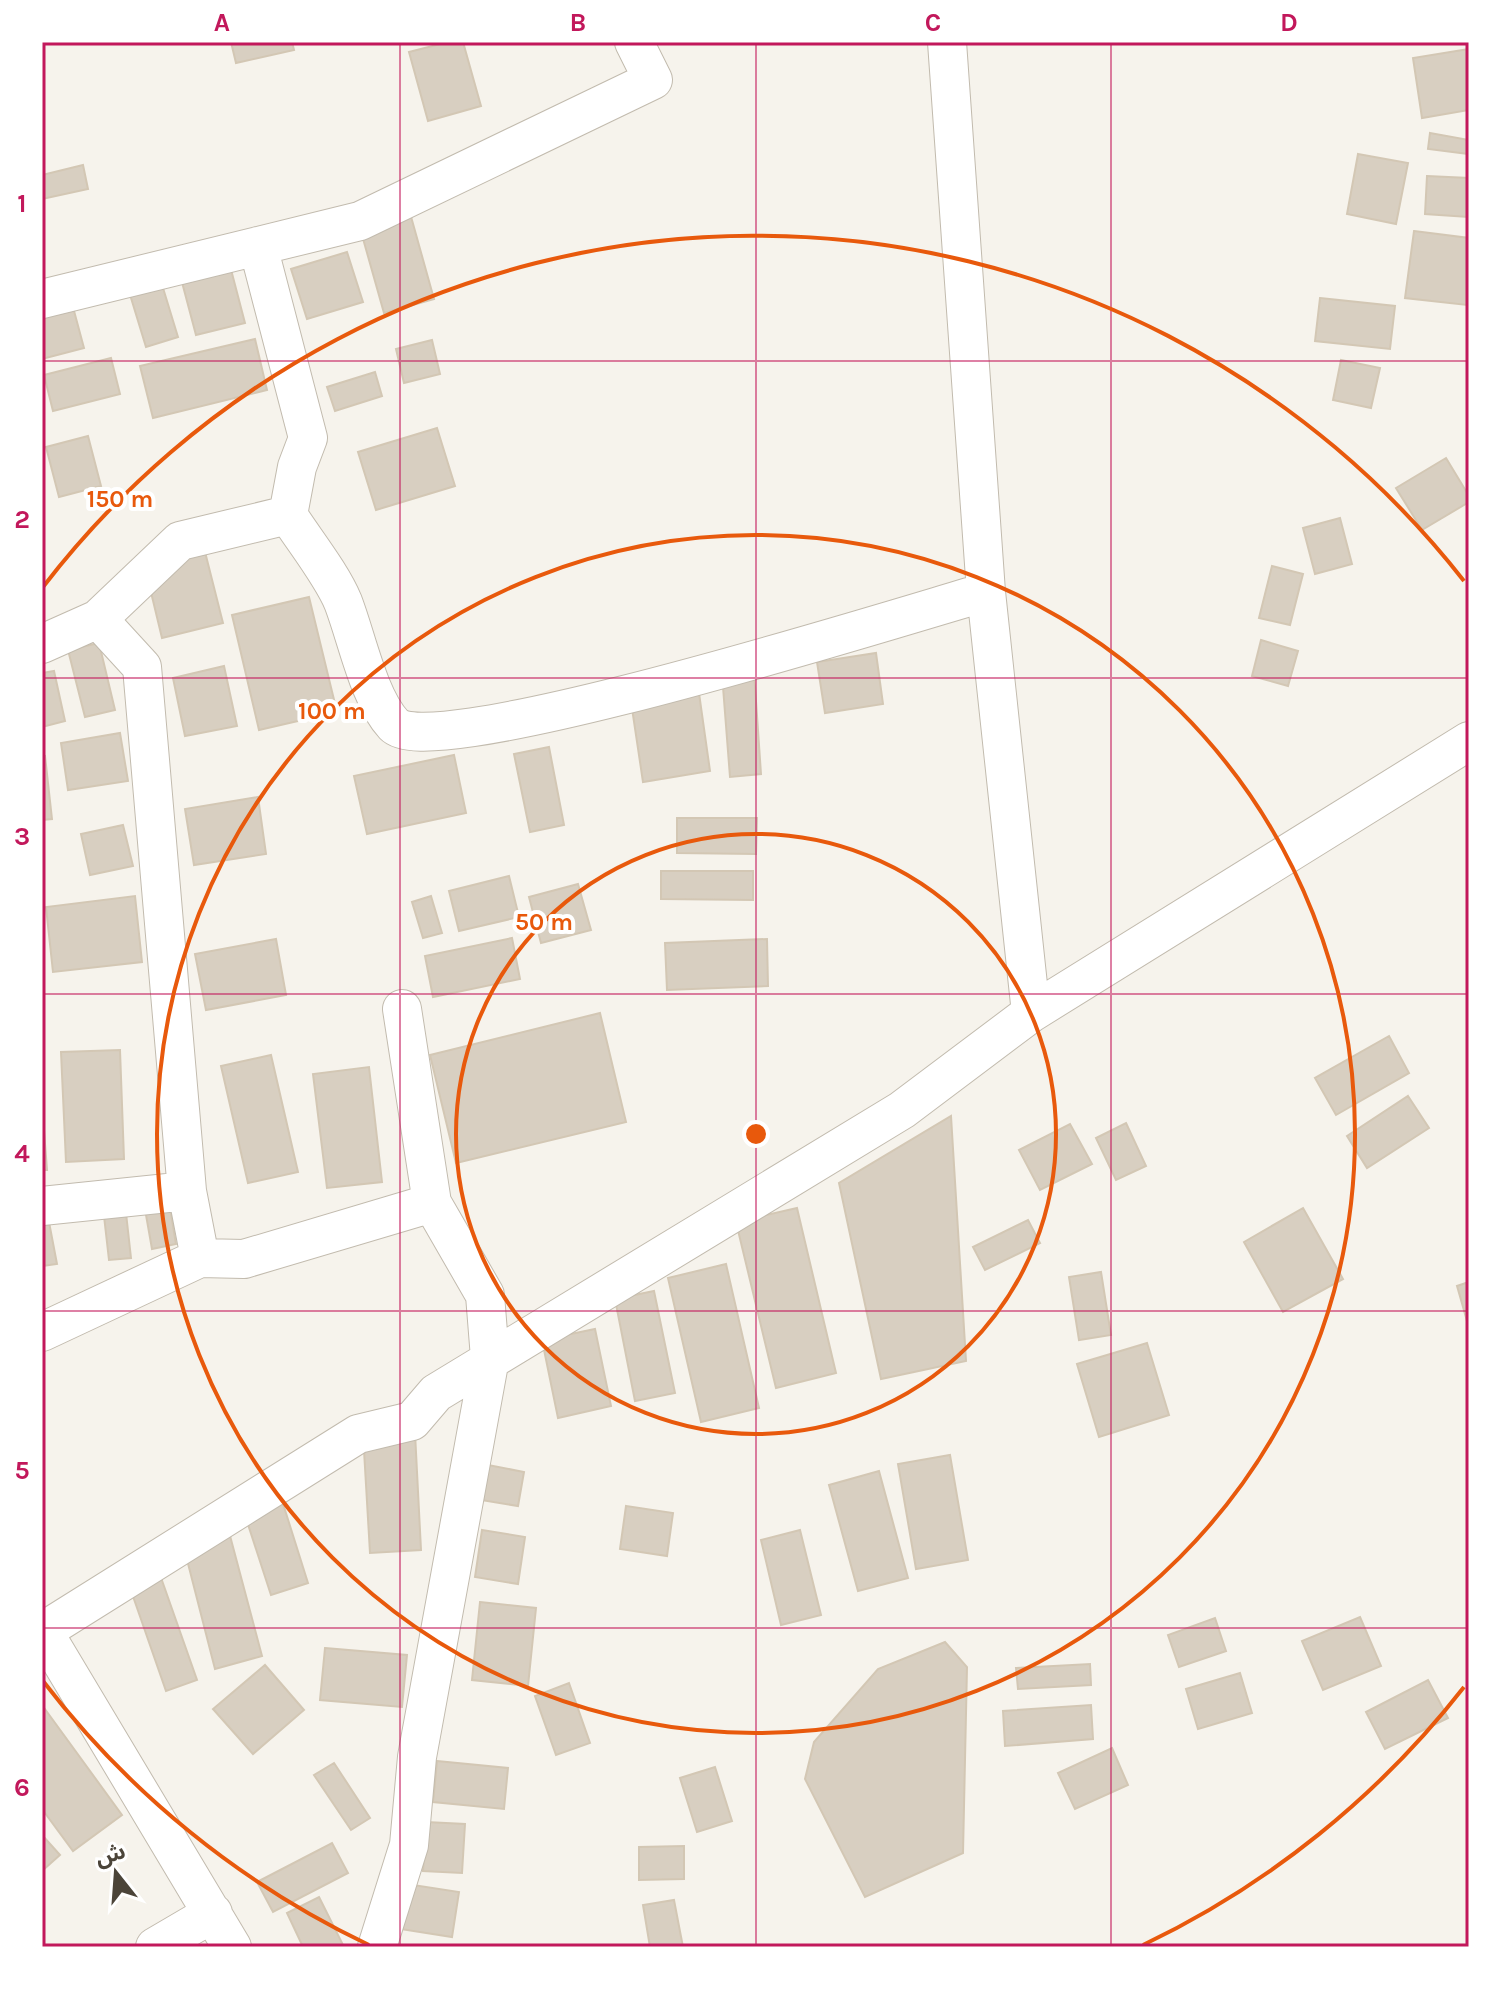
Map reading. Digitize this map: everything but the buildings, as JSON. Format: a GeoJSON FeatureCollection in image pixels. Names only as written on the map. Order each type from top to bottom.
{"type":"FeatureCollection","features":[{"type":"Feature","properties":{"kind":"street"},"geometry":{"type":"LineString","coordinates":[[42,299],[360,221],[653,80],[634,42]]}},
{"type":"Feature","properties":{"kind":"street"},"geometry":{"type":"LineString","coordinates":[[947,42],[986,592],[1031,1013]]}},
{"type":"Feature","properties":{"kind":"street"},"geometry":{"type":"LineString","coordinates":[[258,246],[308,438],[297,467],[288,515],[342,599],[373,689],[395,726],[407,732],[464,729],[604,701],[986,592]]}},
{"type":"Feature","properties":{"kind":"street"},"geometry":{"type":"LineString","coordinates":[[42,644],[98,619],[180,541],[288,515]]}},
{"type":"Feature","properties":{"kind":"street"},"geometry":{"type":"LineString","coordinates":[[98,619],[142,667],[187,1191],[200,1258]]}},
{"type":"Feature","properties":{"kind":"street"},"geometry":{"type":"LineString","coordinates":[[232,1947],[42,1632],[358,1434],[412,1421],[436,1393],[490,1358],[902,1110],[1031,1013],[1469,741]]}},
{"type":"Feature","properties":{"kind":"street"},"geometry":{"type":"LineString","coordinates":[[377,1947],[409,1845],[417,1757],[490,1358],[485,1295],[432,1203],[402,1009]]}},
{"type":"Feature","properties":{"kind":"street"},"geometry":{"type":"LineString","coordinates":[[42,1206],[187,1191]]}},
{"type":"Feature","properties":{"kind":"street"},"geometry":{"type":"LineString","coordinates":[[42,1332],[200,1258],[244,1259],[432,1203]]}},
{"type":"Feature","properties":{"kind":"street"},"geometry":{"type":"LineString","coordinates":[[155,1947],[213,1913]]}}]}
